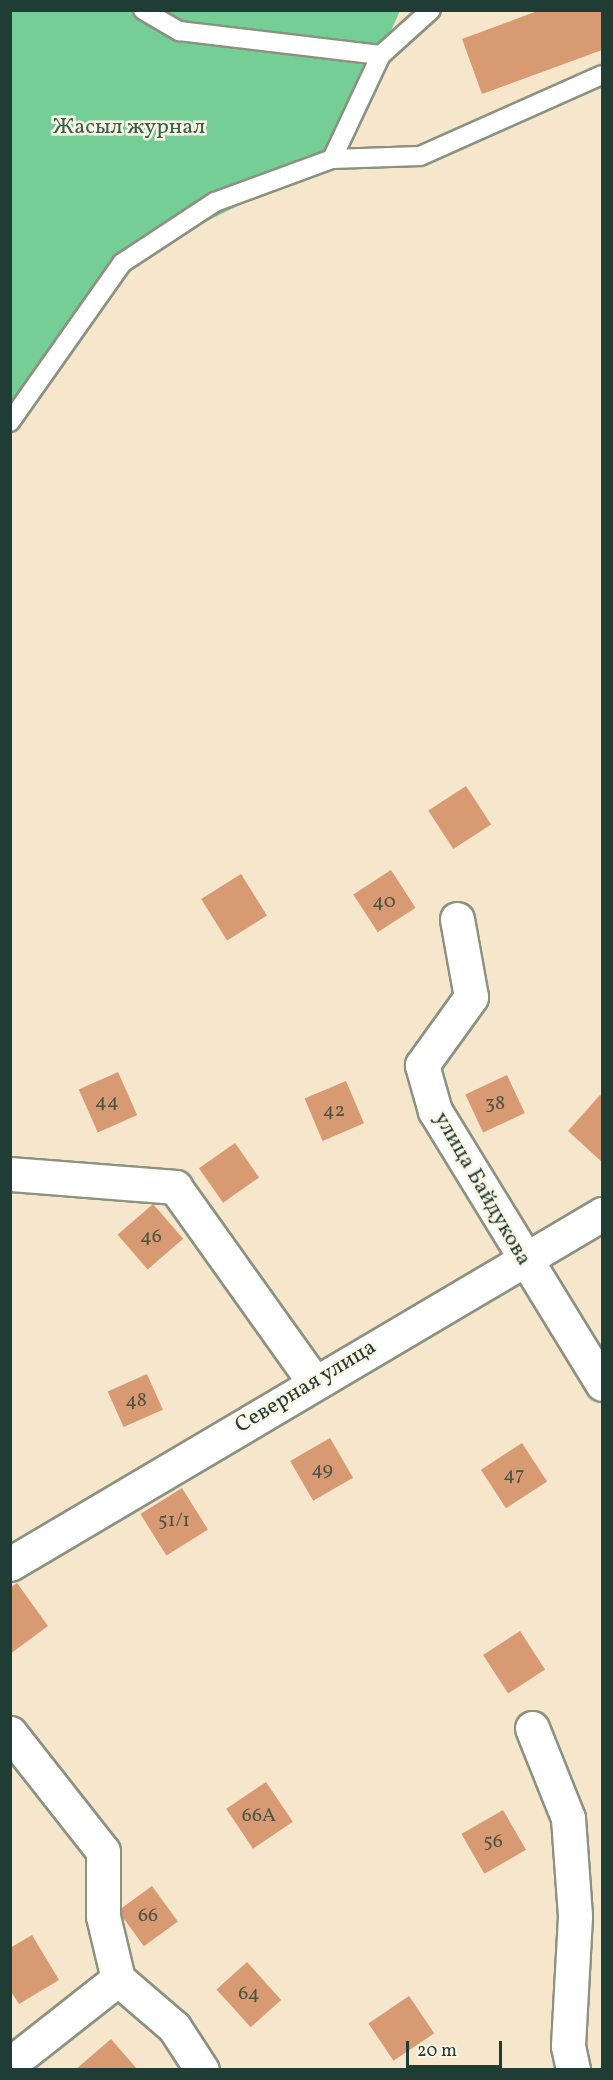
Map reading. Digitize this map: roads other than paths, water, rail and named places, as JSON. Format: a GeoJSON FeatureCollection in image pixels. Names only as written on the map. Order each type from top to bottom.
{"type":"FeatureCollection","features":[{"type":"Feature","properties":{"kind":"street","name":"улица Байдукова"},"geometry":{"type":"LineString","coordinates":[[457,919],[471,997],[422,1065],[435,1111],[522,1260],[603,1384]]}},
{"type":"Feature","properties":{"kind":"street"},"geometry":{"type":"LineString","coordinates":[[10,1174],[175,1187],[314,1382]]}},
{"type":"Feature","properties":{"kind":"street","name":"Северная улица"},"geometry":{"type":"LineString","coordinates":[[10,1564],[314,1382],[603,1214]]}},
{"type":"Feature","properties":{"kind":"street"},"geometry":{"type":"LineString","coordinates":[[532,1728],[568,1818],[575,1916],[568,2046],[573,2070]]}},
{"type":"Feature","properties":{"kind":"street"},"geometry":{"type":"LineString","coordinates":[[10,1733],[103,1851],[103,1916],[118,1979],[174,2027],[202,2070]]}},
{"type":"Feature","properties":{"kind":"street"},"geometry":{"type":"LineString","coordinates":[[10,2064],[118,1979]]}},
{"type":"Feature","properties":{"kind":"lane"},"geometry":{"type":"LineString","coordinates":[[142,10],[179,32],[381,55]]}},
{"type":"Feature","properties":{"kind":"lane"},"geometry":{"type":"LineString","coordinates":[[332,159],[381,55],[432,10]]}},
{"type":"Feature","properties":{"kind":"lane"},"geometry":{"type":"LineString","coordinates":[[10,422],[122,263],[215,202],[332,159],[420,156],[603,75]]}},
{"type":"Feature","properties":{"kind":"park label","name":"Жасыл журнал"},"geometry":{"type":"Point","coordinates":[129,128]}}]}
